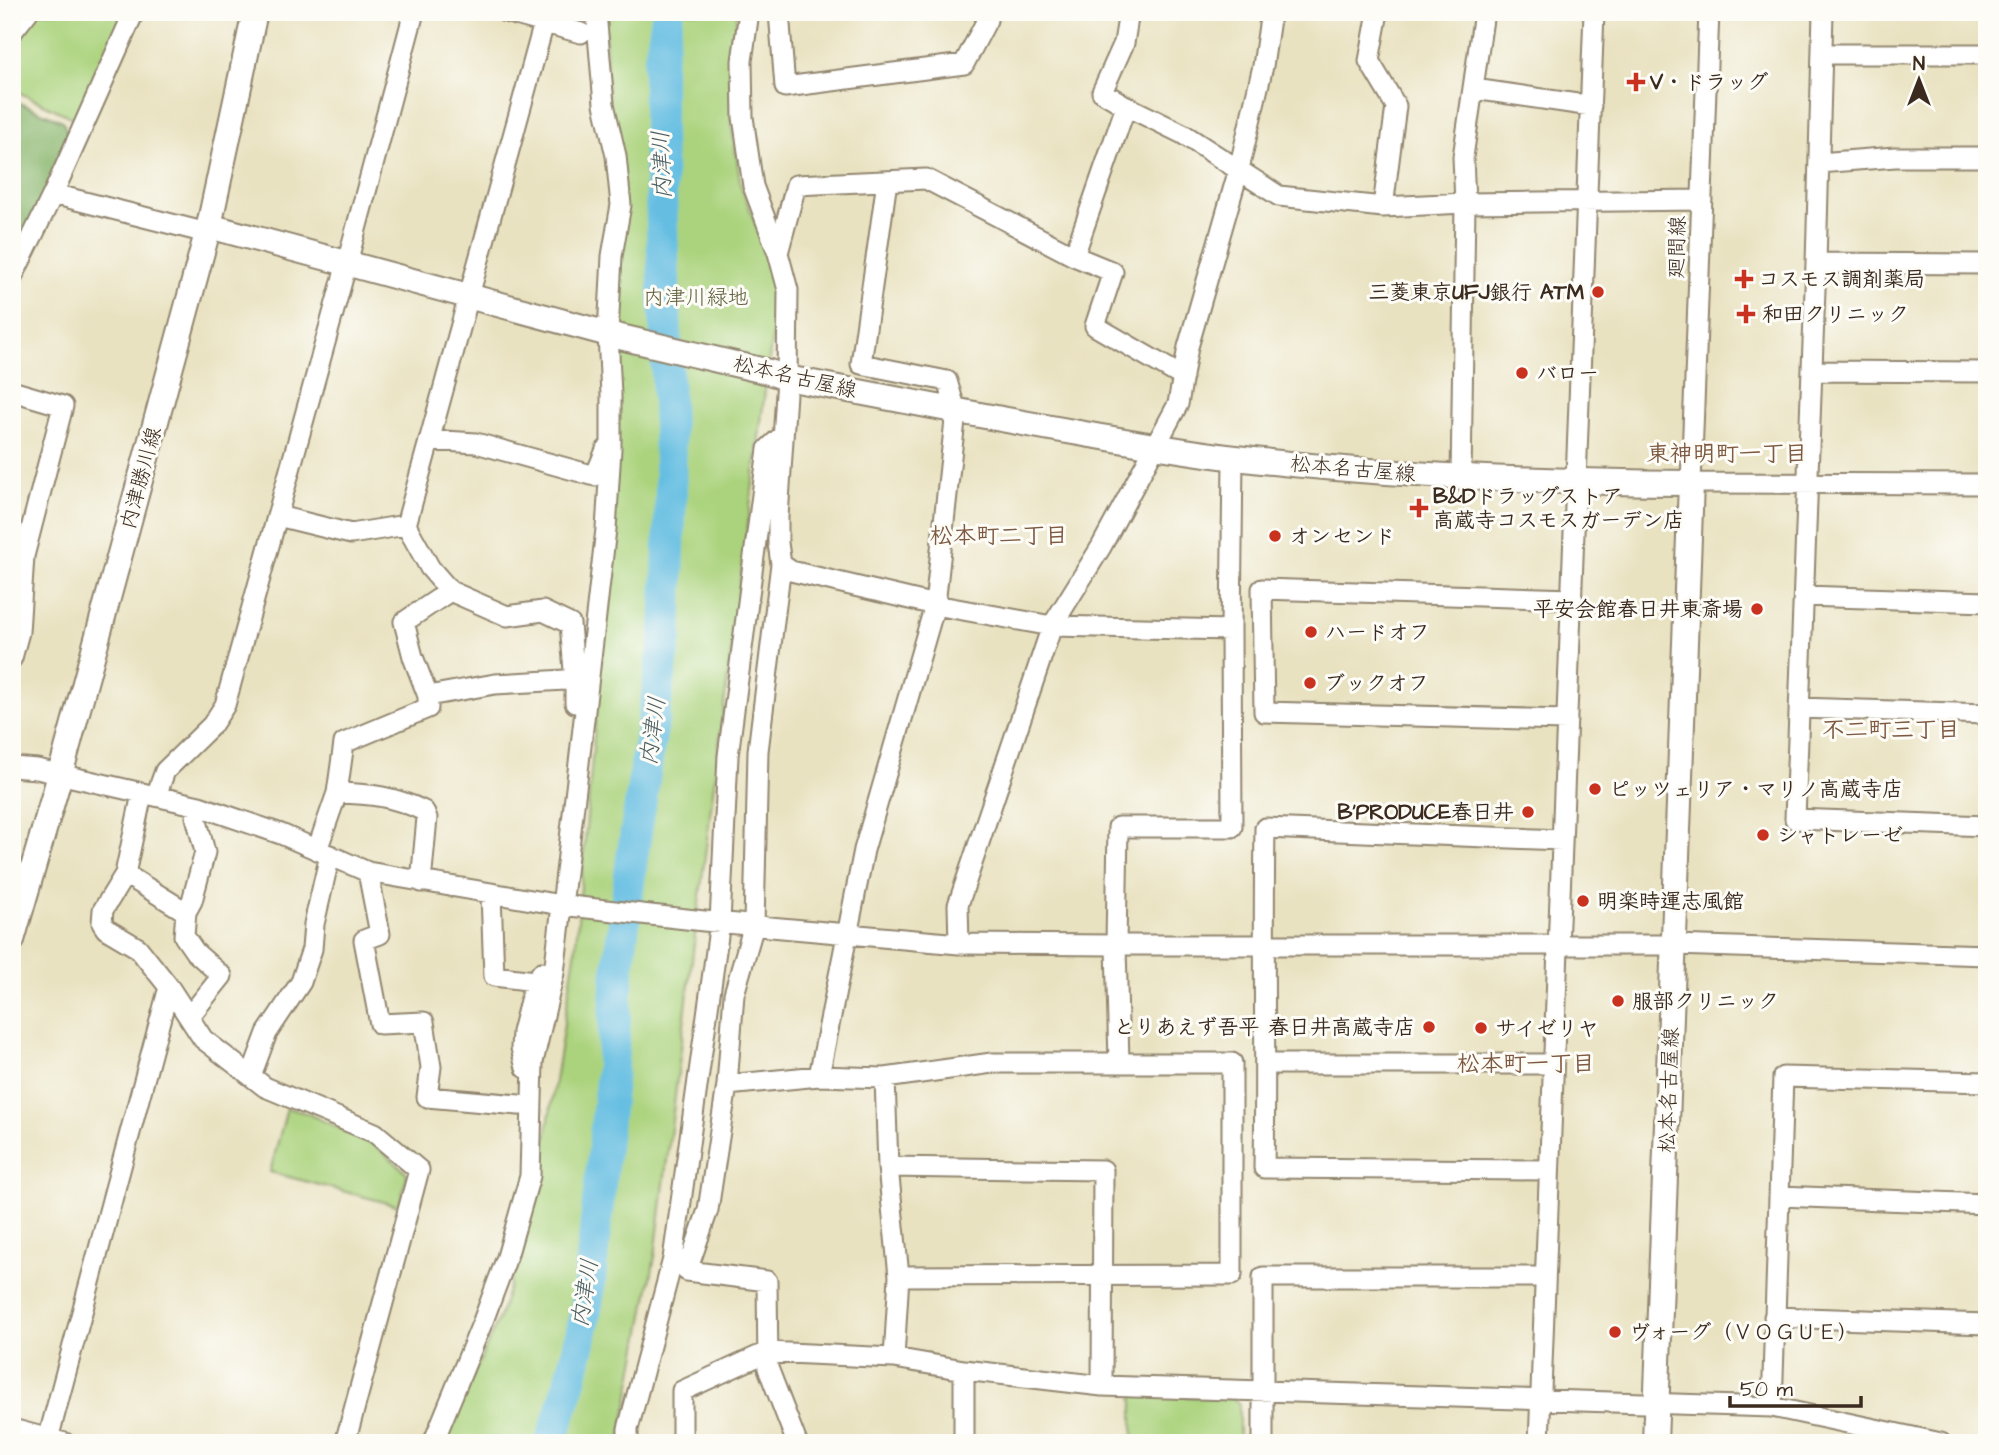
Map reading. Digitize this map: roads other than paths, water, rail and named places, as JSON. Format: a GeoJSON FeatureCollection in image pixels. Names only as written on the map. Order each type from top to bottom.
{"type":"FeatureCollection","features":[{"type":"Feature","properties":{"kind":"main road","name":"内津勝川線"},"geometry":{"type":"LineString","coordinates":[[12,940],[60,775],[208,230],[255,12]]}},
{"type":"Feature","properties":{"kind":"main road","name":"松本名古屋線"},"geometry":{"type":"LineString","coordinates":[[208,230],[347,263],[612,335],[778,375],[956,411],[1157,447],[1310,466],[1461,478],[1691,483],[1655,1443]]}},
{"type":"Feature","properties":{"kind":"street"},"geometry":{"type":"LineString","coordinates":[[12,32],[28,12]]}},
{"type":"Feature","properties":{"kind":"street"},"geometry":{"type":"LineString","coordinates":[[12,278],[53,194],[134,12]]}},
{"type":"Feature","properties":{"kind":"street"},"geometry":{"type":"LineString","coordinates":[[345,1443],[418,1170],[375,1133],[265,1087],[203,1039],[169,987],[138,948],[106,929],[101,916],[125,874],[149,795],[165,771],[212,725],[225,705],[414,12]]}},
{"type":"Feature","properties":{"kind":"street"},"geometry":{"type":"LineString","coordinates":[[505,12],[581,33]]}},
{"type":"Feature","properties":{"kind":"street"},"geometry":{"type":"LineString","coordinates":[[531,1129],[519,1105],[554,973],[567,906],[580,756],[606,529],[611,449],[612,256],[621,205],[617,156],[604,104],[596,12]]}},
{"type":"Feature","properties":{"kind":"street"},"geometry":{"type":"LineString","coordinates":[[749,12],[742,61],[743,117],[753,186],[778,253],[788,290],[778,375],[783,435],[778,517],[781,564],[758,751],[754,925],[734,994],[727,1085],[708,1210],[687,1271],[767,1281],[768,1368],[797,1443]]}},
{"type":"Feature","properties":{"kind":"street"},"geometry":{"type":"LineString","coordinates":[[779,12],[785,87],[964,64],[987,20],[987,12]]}},
{"type":"Feature","properties":{"kind":"street"},"geometry":{"type":"LineString","coordinates":[[1129,12],[1124,43],[1102,92],[1183,134],[1279,195],[1383,207],[1465,203],[1702,200]]}},
{"type":"Feature","properties":{"kind":"street"},"geometry":{"type":"LineString","coordinates":[[959,943],[958,905],[1052,625],[1101,547],[1178,404],[1188,347],[1239,169],[1263,66],[1271,12]]}},
{"type":"Feature","properties":{"kind":"street"},"geometry":{"type":"LineString","coordinates":[[1378,12],[1368,61],[1396,106],[1383,207]]}},
{"type":"Feature","properties":{"kind":"street"},"geometry":{"type":"LineString","coordinates":[[1461,478],[1465,203],[1463,157],[1484,12]]}},
{"type":"Feature","properties":{"kind":"street"},"geometry":{"type":"LineString","coordinates":[[1539,1443],[1594,12]]}},
{"type":"Feature","properties":{"kind":"street","name":"廻間線"},"geometry":{"type":"LineString","coordinates":[[1691,483],[1709,12]]}},
{"type":"Feature","properties":{"kind":"street"},"geometry":{"type":"LineString","coordinates":[[1823,12],[1795,819],[1987,826]]}},
{"type":"Feature","properties":{"kind":"street"},"geometry":{"type":"LineString","coordinates":[[544,23],[406,524],[430,568],[450,591],[507,616],[543,611],[570,624],[575,682],[575,743],[580,756]]}},
{"type":"Feature","properties":{"kind":"street"},"geometry":{"type":"LineString","coordinates":[[1822,54],[1987,54]]}},
{"type":"Feature","properties":{"kind":"street"},"geometry":{"type":"LineString","coordinates":[[1474,89],[1591,106]]}},
{"type":"Feature","properties":{"kind":"street"},"geometry":{"type":"LineString","coordinates":[[1074,256],[1126,106]]}},
{"type":"Feature","properties":{"kind":"street"},"geometry":{"type":"LineString","coordinates":[[1819,163],[1895,157],[1987,157]]}},
{"type":"Feature","properties":{"kind":"street"},"geometry":{"type":"LineString","coordinates":[[778,253],[796,185],[926,179],[1074,256],[1113,272],[1095,326],[1183,377]]}},
{"type":"Feature","properties":{"kind":"street"},"geometry":{"type":"LineString","coordinates":[[819,1076],[864,850],[935,605],[956,411],[947,381],[861,364],[887,181]]}},
{"type":"Feature","properties":{"kind":"street"},"geometry":{"type":"LineString","coordinates":[[53,194],[208,230]]}},
{"type":"Feature","properties":{"kind":"street"},"geometry":{"type":"LineString","coordinates":[[1816,263],[1987,264]]}},
{"type":"Feature","properties":{"kind":"street"},"geometry":{"type":"LineString","coordinates":[[1812,370],[1987,372]]}},
{"type":"Feature","properties":{"kind":"street"},"geometry":{"type":"LineString","coordinates":[[12,391],[63,407],[18,556],[19,632],[12,658]]}},
{"type":"Feature","properties":{"kind":"street"},"geometry":{"type":"LineString","coordinates":[[628,1443],[628,1429],[673,1259],[728,756],[762,489],[768,449],[783,435]]}},
{"type":"Feature","properties":{"kind":"street"},"geometry":{"type":"LineString","coordinates":[[429,440],[476,443],[595,476],[606,450],[611,449]]}},
{"type":"Feature","properties":{"kind":"street"},"geometry":{"type":"LineString","coordinates":[[1119,1063],[1116,945],[1118,827],[1232,827],[1233,458]]}},
{"type":"Feature","properties":{"kind":"street"},"geometry":{"type":"LineString","coordinates":[[1691,483],[1987,484]]}},
{"type":"Feature","properties":{"kind":"street"},"geometry":{"type":"LineString","coordinates":[[278,516],[351,534],[406,524]]}},
{"type":"Feature","properties":{"kind":"street"},"geometry":{"type":"LineString","coordinates":[[781,564],[791,571],[935,605],[1052,625],[1231,631]]}},
{"type":"Feature","properties":{"kind":"street"},"geometry":{"type":"LineString","coordinates":[[1567,720],[1264,712],[1262,589],[1573,599]]}},
{"type":"Feature","properties":{"kind":"street"},"geometry":{"type":"LineString","coordinates":[[251,1076],[267,1033],[301,982],[312,949],[323,852],[337,793],[344,743],[428,709],[428,696],[413,657],[404,622],[450,591]]}},
{"type":"Feature","properties":{"kind":"street"},"geometry":{"type":"LineString","coordinates":[[1804,596],[1987,602]]}},
{"type":"Feature","properties":{"kind":"street"},"geometry":{"type":"LineString","coordinates":[[428,696],[495,684],[565,680],[575,682]]}},
{"type":"Feature","properties":{"kind":"street"},"geometry":{"type":"LineString","coordinates":[[1800,708],[1987,714]]}},
{"type":"Feature","properties":{"kind":"street"},"geometry":{"type":"LineString","coordinates":[[12,767],[37,769],[199,806],[281,834],[368,872],[567,906],[754,925],[959,943],[1674,945],[1987,955]]}},
{"type":"Feature","properties":{"kind":"street"},"geometry":{"type":"LineString","coordinates":[[337,793],[373,794],[402,800],[424,811],[427,818],[421,882]]}},
{"type":"Feature","properties":{"kind":"street"},"geometry":{"type":"LineString","coordinates":[[189,1017],[222,976],[195,952],[184,936],[186,912],[192,901],[205,852],[196,817],[199,806]]}},
{"type":"Feature","properties":{"kind":"street"},"geometry":{"type":"LineString","coordinates":[[1549,1170],[1264,1168],[1265,828],[1562,840]]}},
{"type":"Feature","properties":{"kind":"street"},"geometry":{"type":"LineString","coordinates":[[368,872],[380,934],[365,940],[380,1024],[424,1022],[431,1066],[427,1097],[519,1105]]}},
{"type":"Feature","properties":{"kind":"street"},"geometry":{"type":"LineString","coordinates":[[125,874],[186,912]]}},
{"type":"Feature","properties":{"kind":"street"},"geometry":{"type":"LineString","coordinates":[[491,894],[494,976],[535,981]]}},
{"type":"Feature","properties":{"kind":"street"},"geometry":{"type":"LineString","coordinates":[[433,1443],[484,1321],[507,1256],[530,1177],[529,1065],[521,1048],[535,981],[556,954]]}},
{"type":"Feature","properties":{"kind":"street"},"geometry":{"type":"LineString","coordinates":[[12,1429],[53,1441],[169,987]]}},
{"type":"Feature","properties":{"kind":"street"},"geometry":{"type":"LineString","coordinates":[[727,1085],[819,1076],[885,1078],[992,1063],[1232,1063],[1232,1275],[899,1276]]}},
{"type":"Feature","properties":{"kind":"street"},"geometry":{"type":"LineString","coordinates":[[1266,1064],[1553,1064]]}},
{"type":"Feature","properties":{"kind":"street"},"geometry":{"type":"LineString","coordinates":[[1772,1407],[1783,1077],[1987,1082]]}},
{"type":"Feature","properties":{"kind":"street"},"geometry":{"type":"LineString","coordinates":[[885,1078],[888,1167],[899,1276],[894,1358]]}},
{"type":"Feature","properties":{"kind":"street"},"geometry":{"type":"LineString","coordinates":[[888,1167],[1102,1170],[1102,1386]]}},
{"type":"Feature","properties":{"kind":"street"},"geometry":{"type":"LineString","coordinates":[[1779,1196],[1987,1204]]}},
{"type":"Feature","properties":{"kind":"street"},"geometry":{"type":"LineString","coordinates":[[1263,1443],[1263,1277],[1545,1277]]}},
{"type":"Feature","properties":{"kind":"street"},"geometry":{"type":"LineString","coordinates":[[1774,1317],[1987,1324]]}},
{"type":"Feature","properties":{"kind":"street"},"geometry":{"type":"LineString","coordinates":[[682,1443],[682,1391],[767,1352],[894,1358],[964,1370],[1102,1386],[1772,1407],[1941,1443]]}},
{"type":"Feature","properties":{"kind":"street"},"geometry":{"type":"LineString","coordinates":[[964,1370],[964,1443]]}},
{"type":"Feature","properties":{"kind":"waterway","name":"内津川"},"geometry":{"type":"LineString","coordinates":[[551,1443],[570,1383],[588,1298],[611,1081],[618,971],[632,858],[666,636],[671,490],[659,64],[668,12]]}},
{"type":"Feature","properties":{"kind":"place","name":"V・ドラッグ"},"geometry":{"type":"Point","coordinates":[1636,82]}},
{"type":"Feature","properties":{"kind":"place","name":"コスモス調剤薬局"},"geometry":{"type":"Point","coordinates":[1744,279]}},
{"type":"Feature","properties":{"kind":"place","name":"三菱東京UFJ銀行 ATM"},"geometry":{"type":"Point","coordinates":[1598,292]}},
{"type":"Feature","properties":{"kind":"place","name":"和田クリニック"},"geometry":{"type":"Point","coordinates":[1746,314]}},
{"type":"Feature","properties":{"kind":"place","name":"バロー"},"geometry":{"type":"Point","coordinates":[1522,373]}},
{"type":"Feature","properties":{"kind":"place","name":"B&Dドラッグストア 高蔵寺コスモスガーデン店"},"geometry":{"type":"Point","coordinates":[1419,508]}},
{"type":"Feature","properties":{"kind":"place","name":"オンセンド"},"geometry":{"type":"Point","coordinates":[1275,536]}},
{"type":"Feature","properties":{"kind":"place","name":"平安会館春日井東斎場"},"geometry":{"type":"Point","coordinates":[1757,609]}},
{"type":"Feature","properties":{"kind":"place","name":"ハードオフ"},"geometry":{"type":"Point","coordinates":[1311,632]}},
{"type":"Feature","properties":{"kind":"place","name":"ブックオフ"},"geometry":{"type":"Point","coordinates":[1310,683]}},
{"type":"Feature","properties":{"kind":"place","name":"ピッツェリア・マリノ高蔵寺店"},"geometry":{"type":"Point","coordinates":[1595,789]}},
{"type":"Feature","properties":{"kind":"place","name":"B'PRODUCE春日井"},"geometry":{"type":"Point","coordinates":[1528,812]}},
{"type":"Feature","properties":{"kind":"place","name":"シャトレーゼ"},"geometry":{"type":"Point","coordinates":[1763,835]}},
{"type":"Feature","properties":{"kind":"place","name":"明楽時運志風館"},"geometry":{"type":"Point","coordinates":[1583,901]}},
{"type":"Feature","properties":{"kind":"place","name":"服部クリニック"},"geometry":{"type":"Point","coordinates":[1618,1001]}},
{"type":"Feature","properties":{"kind":"place","name":"とりあえず吾平 春日井高蔵寺店"},"geometry":{"type":"Point","coordinates":[1429,1027]}},
{"type":"Feature","properties":{"kind":"place","name":"サイゼリヤ"},"geometry":{"type":"Point","coordinates":[1481,1028]}},
{"type":"Feature","properties":{"kind":"place","name":"ヴォーグ（ＶＯＧＵＥ）"},"geometry":{"type":"Point","coordinates":[1615,1332]}},
{"type":"Feature","properties":{"kind":"district","name":"東神明町一丁目"},"geometry":{"type":"Point","coordinates":[1727,454]}},
{"type":"Feature","properties":{"kind":"district","name":"松本町二丁目"},"geometry":{"type":"Point","coordinates":[999,536]}},
{"type":"Feature","properties":{"kind":"district","name":"不二町三丁目"},"geometry":{"type":"Point","coordinates":[1891,730]}},
{"type":"Feature","properties":{"kind":"district","name":"松本町一丁目"},"geometry":{"type":"Point","coordinates":[1526,1064]}},
{"type":"Feature","properties":{"kind":"park label","name":"内津川緑地"},"geometry":{"type":"Point","coordinates":[696,297]}}]}
